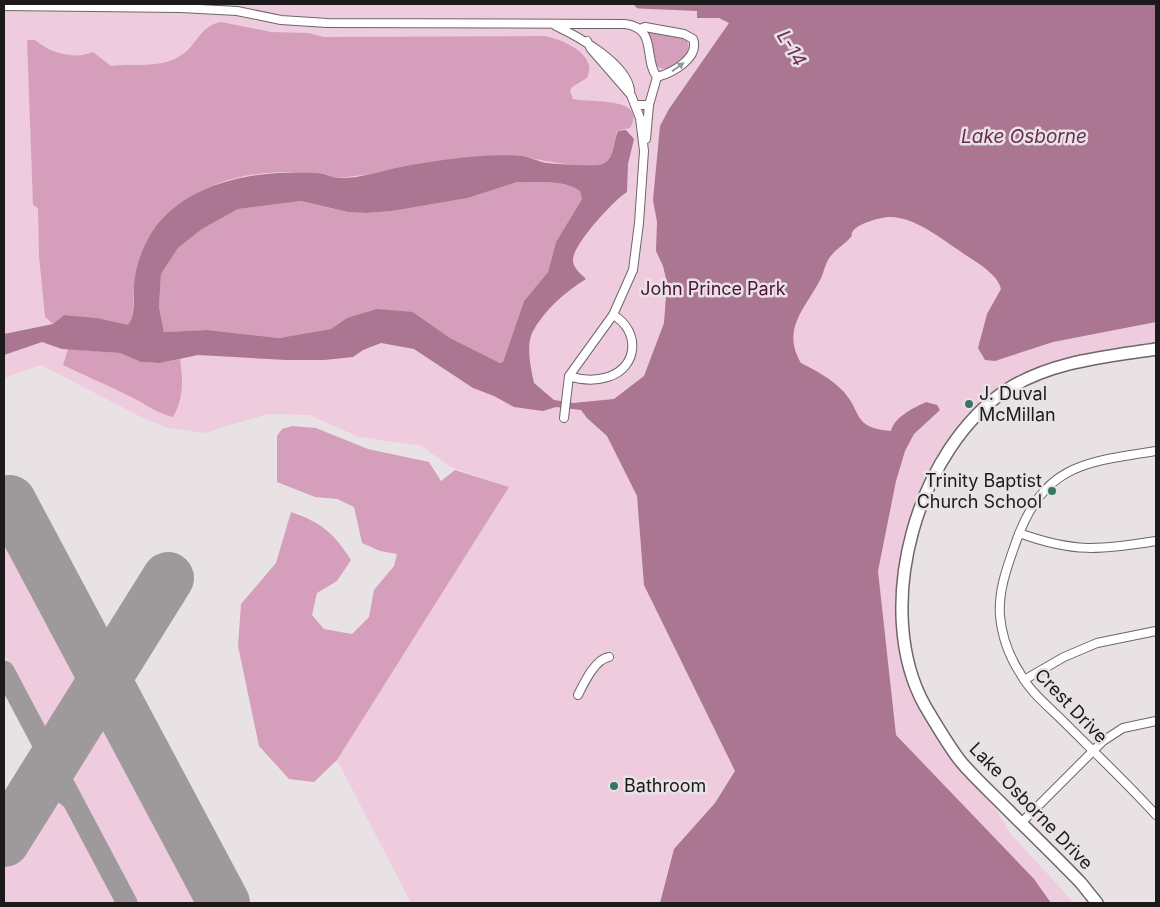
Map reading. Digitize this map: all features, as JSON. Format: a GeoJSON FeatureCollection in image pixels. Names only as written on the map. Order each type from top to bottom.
{"type":"FeatureCollection","features":[{"type":"Feature","properties":{"kind":"street"},"geometry":{"type":"LineString","coordinates":[[4,6],[209,9],[237,11],[281,20],[328,23],[625,24],[634,25],[640,29],[647,39],[653,73],[657,78]]}},
{"type":"Feature","properties":{"kind":"street"},"geometry":{"type":"LineString","coordinates":[[554,25],[585,40],[596,48],[626,79],[640,118],[644,151]]}},
{"type":"Feature","properties":{"kind":"street"},"geometry":{"type":"LineString","coordinates":[[585,40],[586,28],[599,27],[600,25]]}},
{"type":"Feature","properties":{"kind":"street"},"geometry":{"type":"LineString","coordinates":[[564,418],[569,376],[613,315],[633,270],[649,105],[657,78],[682,65],[692,53],[694,42],[689,36],[645,27],[640,29]]}},
{"type":"Feature","properties":{"kind":"street"},"geometry":{"type":"LineString","coordinates":[[635,105],[649,105]]}},
{"type":"Feature","properties":{"kind":"street"},"geometry":{"type":"LineString","coordinates":[[569,376],[591,380],[607,378],[627,364],[634,347],[632,336],[627,326],[613,315]]}},
{"type":"Feature","properties":{"kind":"street","name":"Lake Osborne Drive"},"geometry":{"type":"LineString","coordinates":[[1097,903],[1081,883],[961,762],[925,705],[916,685],[904,642],[901,618],[902,596],[912,537],[930,482],[940,462],[960,432],[990,402],[1027,379],[1047,370],[1082,360],[1156,349]]}},
{"type":"Feature","properties":{"kind":"street","name":"Crest Drive"},"geometry":{"type":"LineString","coordinates":[[1155,812],[1092,751],[1024,680],[1007,649],[1000,616],[1002,582],[1027,513],[1039,496],[1059,477],[1070,470],[1096,461],[1156,451]]}},
{"type":"Feature","properties":{"kind":"street"},"geometry":{"type":"LineString","coordinates":[[1019,533],[1061,547],[1086,550],[1104,549],[1156,540]]}},
{"type":"Feature","properties":{"kind":"street"},"geometry":{"type":"LineString","coordinates":[[1024,680],[1064,657],[1097,643],[1156,631]]}},
{"type":"Feature","properties":{"kind":"street"},"geometry":{"type":"LineString","coordinates":[[578,695],[596,665],[604,658],[609,657]]}},
{"type":"Feature","properties":{"kind":"street"},"geometry":{"type":"LineString","coordinates":[[1021,822],[1108,737],[1123,728],[1156,721]]}},
{"type":"Feature","properties":{"kind":"green space","name":"John Prince Park"},"geometry":{"type":"Polygon","coordinates":[[[4,4],[1156,4],[1156,345],[1029,374],[993,392],[971,415],[933,471],[902,563],[911,681],[981,784],[1010,833],[1074,903],[411,903],[337,760],[509,487],[450,467],[422,446],[359,437],[309,415],[268,414],[205,433],[168,428],[139,416],[41,365],[4,378],[4,4]]]}},
{"type":"Feature","properties":{"kind":"green space"},"geometry":{"type":"Polygon","coordinates":[[[4,536],[15,546],[87,683],[57,729],[47,733],[4,653],[4,536]]]}},
{"type":"Feature","properties":{"kind":"green space"},"geometry":{"type":"Polygon","coordinates":[[[99,714],[201,903],[136,903],[71,780],[69,769],[99,714]]]}},
{"type":"Feature","properties":{"kind":"green space"},"geometry":{"type":"Polygon","coordinates":[[[47,804],[60,804],[70,810],[120,903],[4,903],[4,866],[41,807],[47,804]]]}},
{"type":"Feature","properties":{"kind":"shaded area"},"geometry":{"type":"Polygon","coordinates":[[[221,22],[271,32],[308,33],[324,37],[545,36],[571,46],[587,60],[589,72],[587,78],[572,87],[570,91],[573,99],[603,101],[624,106],[631,111],[634,118],[630,128],[617,131],[611,156],[605,163],[600,165],[566,164],[522,156],[338,178],[297,172],[254,174],[213,185],[170,212],[163,219],[134,287],[133,310],[128,326],[97,318],[64,315],[53,324],[45,317],[39,256],[38,208],[33,205],[27,40],[35,40],[55,52],[63,54],[78,55],[93,52],[111,66],[146,65],[164,63],[180,56],[191,47],[203,31],[221,22]]]}},
{"type":"Feature","properties":{"kind":"shaded area"},"geometry":{"type":"Polygon","coordinates":[[[647,31],[687,39],[689,50],[674,65],[665,69],[660,68],[656,65],[651,39],[647,31]]]}},
{"type":"Feature","properties":{"kind":"shaded area"},"geometry":{"type":"Polygon","coordinates":[[[517,182],[550,182],[566,185],[580,191],[582,199],[556,242],[548,272],[524,301],[503,362],[500,363],[450,338],[413,312],[347,318],[331,329],[279,338],[207,330],[164,332],[159,307],[161,274],[178,248],[202,229],[238,209],[301,201],[348,212],[392,211],[468,198],[517,182]]]}},
{"type":"Feature","properties":{"kind":"shaded area"},"geometry":{"type":"Polygon","coordinates":[[[68,349],[120,353],[141,362],[160,363],[180,359],[182,389],[177,410],[173,417],[160,413],[63,365],[68,349]]]}},
{"type":"Feature","properties":{"kind":"shaded area"},"geometry":{"type":"Polygon","coordinates":[[[292,426],[316,428],[368,449],[429,462],[441,481],[455,470],[509,487],[337,760],[314,782],[289,779],[259,746],[238,646],[241,604],[276,563],[291,512],[311,520],[326,530],[338,542],[351,560],[337,581],[317,593],[312,615],[324,629],[352,634],[369,617],[374,590],[394,566],[397,554],[380,551],[362,543],[354,507],[337,499],[315,497],[277,482],[277,436],[282,429],[292,426]]]}},
{"type":"Feature","properties":{"kind":"water","name":"Lake Osborne"},"geometry":{"type":"Polygon","coordinates":[[[697,4],[1156,4],[1156,322],[1053,342],[995,361],[985,360],[978,348],[987,314],[1001,289],[995,277],[984,267],[926,229],[907,220],[888,217],[869,221],[856,228],[850,238],[832,254],[794,329],[795,351],[801,363],[838,386],[849,399],[860,418],[870,427],[891,431],[896,421],[926,402],[937,405],[940,410],[914,434],[905,451],[896,481],[878,571],[896,735],[1034,879],[1051,903],[660,903],[674,849],[715,803],[735,771],[644,585],[637,496],[607,436],[581,410],[556,407],[543,411],[514,407],[494,396],[473,388],[414,349],[381,343],[363,350],[353,357],[324,360],[286,360],[198,355],[160,363],[141,362],[120,353],[62,349],[42,342],[4,355],[4,334],[53,324],[64,315],[97,318],[128,325],[133,311],[137,267],[143,248],[152,231],[179,204],[196,193],[215,185],[255,175],[276,173],[316,173],[338,178],[353,177],[430,162],[493,155],[522,156],[552,163],[600,165],[610,158],[618,131],[626,130],[634,139],[628,164],[627,192],[595,223],[575,253],[574,266],[586,279],[570,290],[549,309],[532,333],[529,345],[534,383],[554,400],[573,403],[614,399],[644,376],[664,323],[667,283],[663,266],[656,251],[657,222],[653,200],[660,126],[669,109],[729,23],[719,18],[697,18],[697,4]],[[517,182],[468,198],[392,211],[348,212],[301,201],[238,209],[202,229],[178,248],[161,274],[159,307],[164,332],[207,330],[279,338],[331,329],[347,318],[377,309],[413,312],[450,338],[500,363],[503,362],[524,301],[548,272],[556,242],[582,199],[580,191],[566,185],[550,182],[517,182]]]}},
{"type":"Feature","properties":{"kind":"waterway","name":"L-14"},"geometry":{"type":"LineString","coordinates":[[639,4],[709,7]]}},
{"type":"Feature","properties":{"kind":"taxiway"},"geometry":{"type":"LineString","coordinates":[[4,516],[16,514]]}},
{"type":"Feature","properties":{"kind":"taxiway"},"geometry":{"type":"LineString","coordinates":[[4,671],[127,903]]}},
{"type":"Feature","properties":{"kind":"taxiway"},"geometry":{"type":"LineString","coordinates":[[28,801],[44,791],[50,790],[60,792],[71,799]]}},
{"type":"Feature","properties":{"kind":"runway"},"geometry":{"type":"LineString","coordinates":[[10,501],[224,903]]}},
{"type":"Feature","properties":{"kind":"runway"},"geometry":{"type":"LineString","coordinates":[[4,841],[168,578]]}},
{"type":"Feature","properties":{"kind":"place","name":"J. Duval McMillan"},"geometry":{"type":"Point","coordinates":[969,404]}},
{"type":"Feature","properties":{"kind":"place","name":"Trinity Baptist Church School"},"geometry":{"type":"Point","coordinates":[1052,491]}},
{"type":"Feature","properties":{"kind":"place","name":"Bathroom"},"geometry":{"type":"Point","coordinates":[614,786]}}]}
